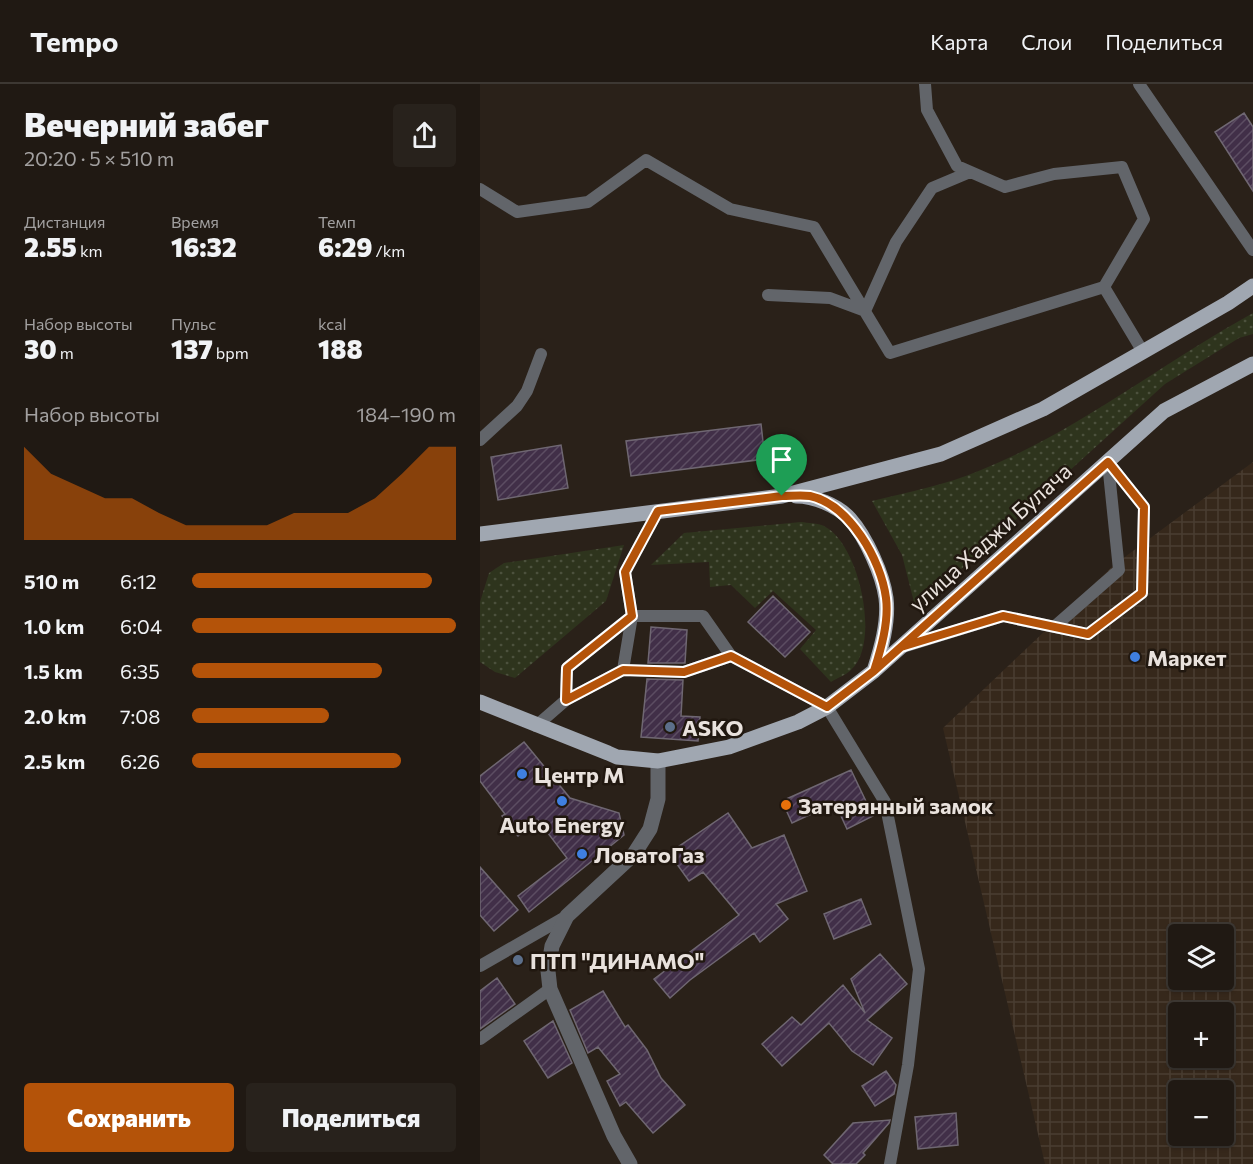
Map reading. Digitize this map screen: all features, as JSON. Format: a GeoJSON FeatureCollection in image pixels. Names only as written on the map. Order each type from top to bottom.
{"type":"FeatureCollection","features":[{"type":"Feature","properties":{"kind":"main road"},"geometry":{"type":"LineString","coordinates":[[782,496],[941,454],[1043,409],[1228,303],[1253,286]]}},
{"type":"Feature","properties":{"kind":"main road","name":"улица Хаджи Булача"},"geometry":{"type":"LineString","coordinates":[[480,702],[617,757],[658,761],[729,747],[798,722],[827,707],[874,671],[1164,411],[1253,364]]}},
{"type":"Feature","properties":{"kind":"main road"},"geometry":{"type":"LineString","coordinates":[[480,534],[782,496],[810,496],[849,519],[863,539],[880,573],[886,600],[882,646],[874,671]]}},
{"type":"Feature","properties":{"kind":"street"},"geometry":{"type":"LineString","coordinates":[[630,1164],[614,1136],[550,989],[548,971],[552,946],[567,916],[634,854],[650,829],[658,799],[658,761]]}},
{"type":"Feature","properties":{"kind":"lane"},"geometry":{"type":"LineString","coordinates":[[480,189],[518,212],[588,202],[646,160],[730,209],[814,227],[890,352],[1104,287],[1144,219],[1122,167],[1054,174],[1005,187],[957,166],[927,110],[926,84]]}},
{"type":"Feature","properties":{"kind":"lane"},"geometry":{"type":"LineString","coordinates":[[1139,84],[1253,250]]}},
{"type":"Feature","properties":{"kind":"lane"},"geometry":{"type":"LineString","coordinates":[[865,311],[896,242],[932,188],[970,172]]}},
{"type":"Feature","properties":{"kind":"lane"},"geometry":{"type":"LineString","coordinates":[[1104,287],[1143,352]]}},
{"type":"Feature","properties":{"kind":"lane"},"geometry":{"type":"LineString","coordinates":[[768,295],[830,298],[865,311]]}},
{"type":"Feature","properties":{"kind":"lane"},"geometry":{"type":"LineString","coordinates":[[480,440],[517,406],[527,391],[541,354]]}},
{"type":"Feature","properties":{"kind":"lane"},"geometry":{"type":"LineString","coordinates":[[1054,627],[1119,570],[1108,462]]}},
{"type":"Feature","properties":{"kind":"lane"},"geometry":{"type":"LineString","coordinates":[[901,647],[1003,616],[1088,634],[1142,593],[1144,507],[1108,462]]}},
{"type":"Feature","properties":{"kind":"lane"},"geometry":{"type":"LineString","coordinates":[[623,670],[632,616],[625,572],[658,511]]}},
{"type":"Feature","properties":{"kind":"lane"},"geometry":{"type":"LineString","coordinates":[[566,700],[567,668],[632,616],[703,616],[731,656],[827,707],[885,802],[920,969],[908,1065],[890,1164]]}},
{"type":"Feature","properties":{"kind":"lane"},"geometry":{"type":"LineString","coordinates":[[536,726],[566,700],[623,670],[684,672],[731,656]]}},
{"type":"Feature","properties":{"kind":"lane"},"geometry":{"type":"LineString","coordinates":[[480,966],[567,916]]}},
{"type":"Feature","properties":{"kind":"lane"},"geometry":{"type":"LineString","coordinates":[[480,1039],[550,989]]}},
{"type":"Feature","properties":{"kind":"shaded area"},"geometry":{"type":"Polygon","coordinates":[[[1253,462],[1253,1164],[1045,1164],[943,728],[1114,565],[1253,462]]]}},
{"type":"Feature","properties":{"kind":"green space"},"geometry":{"type":"Polygon","coordinates":[[[1253,313],[1253,334],[1239,338],[1165,384],[916,610],[902,555],[872,501],[954,480],[1017,454],[1086,416],[1253,313]]]}},
{"type":"Feature","properties":{"kind":"green space"},"geometry":{"type":"Polygon","coordinates":[[[801,522],[822,525],[837,536],[848,552],[862,595],[865,618],[860,657],[849,672],[831,682],[800,649],[816,630],[773,591],[755,608],[731,585],[710,587],[709,562],[651,565],[684,533],[801,522]]]}},
{"type":"Feature","properties":{"kind":"green space"},"geometry":{"type":"Polygon","coordinates":[[[624,545],[606,601],[515,678],[495,672],[480,662],[480,602],[489,573],[504,563],[624,545]]]}},
{"type":"Feature","properties":{"kind":"building"},"geometry":{"type":"Polygon","coordinates":[[[1244,113],[1253,127],[1253,191],[1215,132],[1244,113]]]}},
{"type":"Feature","properties":{"kind":"building"},"geometry":{"type":"Polygon","coordinates":[[[761,424],[765,459],[631,476],[626,441],[761,424]]]}},
{"type":"Feature","properties":{"kind":"building"},"geometry":{"type":"Polygon","coordinates":[[[561,445],[568,488],[498,500],[491,457],[561,445]]]}},
{"type":"Feature","properties":{"kind":"building"},"geometry":{"type":"Polygon","coordinates":[[[773,596],[810,632],[785,657],[748,622],[773,596]]]}},
{"type":"Feature","properties":{"kind":"building"},"geometry":{"type":"Polygon","coordinates":[[[651,627],[687,630],[685,663],[648,663],[651,627]]]}},
{"type":"Feature","properties":{"kind":"building"},"geometry":{"type":"Polygon","coordinates":[[[647,679],[683,680],[681,716],[700,717],[698,741],[641,737],[647,679]]]}},
{"type":"Feature","properties":{"kind":"building"},"geometry":{"type":"Polygon","coordinates":[[[524,742],[570,798],[619,813],[624,835],[529,912],[518,896],[567,858],[538,820],[518,836],[502,816],[505,814],[480,781],[480,776],[524,742]]]}},
{"type":"Feature","properties":{"kind":"building"},"geometry":{"type":"Polygon","coordinates":[[[851,770],[873,816],[847,829],[835,803],[792,823],[782,801],[851,770]]]}},
{"type":"Feature","properties":{"kind":"building"},"geometry":{"type":"Polygon","coordinates":[[[728,813],[752,848],[784,835],[807,891],[776,904],[788,919],[760,942],[754,933],[690,980],[670,998],[654,979],[739,915],[703,872],[689,881],[669,853],[728,813]]]}},
{"type":"Feature","properties":{"kind":"building"},"geometry":{"type":"Polygon","coordinates":[[[480,867],[518,910],[494,931],[480,915],[480,867]]]}},
{"type":"Feature","properties":{"kind":"building"},"geometry":{"type":"Polygon","coordinates":[[[861,899],[871,924],[834,939],[824,914],[861,899]]]}},
{"type":"Feature","properties":{"kind":"building"},"geometry":{"type":"Polygon","coordinates":[[[880,954],[907,984],[867,1020],[892,1038],[873,1065],[852,1051],[829,1023],[782,1066],[762,1044],[792,1017],[801,1025],[843,985],[865,1013],[851,979],[880,954]]]}},
{"type":"Feature","properties":{"kind":"building"},"geometry":{"type":"Polygon","coordinates":[[[497,978],[515,1004],[480,1029],[480,991],[497,978]]]}},
{"type":"Feature","properties":{"kind":"building"},"geometry":{"type":"Polygon","coordinates":[[[603,991],[625,1027],[628,1025],[647,1050],[661,1078],[685,1105],[653,1133],[626,1102],[620,1106],[607,1081],[620,1074],[598,1047],[588,1053],[570,1010],[603,991]]]}},
{"type":"Feature","properties":{"kind":"building"},"geometry":{"type":"Polygon","coordinates":[[[553,1021],[572,1063],[548,1078],[524,1041],[553,1021]]]}},
{"type":"Feature","properties":{"kind":"building"},"geometry":{"type":"Polygon","coordinates":[[[886,1071],[896,1085],[894,1094],[875,1106],[862,1086],[886,1071]]]}},
{"type":"Feature","properties":{"kind":"building"},"geometry":{"type":"Polygon","coordinates":[[[956,1113],[958,1145],[918,1149],[915,1117],[956,1113]]]}},
{"type":"Feature","properties":{"kind":"building"},"geometry":{"type":"Polygon","coordinates":[[[890,1120],[856,1164],[833,1164],[824,1155],[853,1123],[890,1120]]]}},
{"type":"Feature","properties":{"kind":"place","name":"Маркет"},"geometry":{"type":"Point","coordinates":[1135,657]}},
{"type":"Feature","properties":{"kind":"place","name":"ASKO"},"geometry":{"type":"Point","coordinates":[670,727]}},
{"type":"Feature","properties":{"kind":"place","name":"Центр М"},"geometry":{"type":"Point","coordinates":[522,774]}},
{"type":"Feature","properties":{"kind":"place","name":"Auto Energy"},"geometry":{"type":"Point","coordinates":[562,801]}},
{"type":"Feature","properties":{"kind":"place","name":"Затерянный замок"},"geometry":{"type":"Point","coordinates":[786,805]}},
{"type":"Feature","properties":{"kind":"place","name":"ЛоватоГаз"},"geometry":{"type":"Point","coordinates":[582,854]}},
{"type":"Feature","properties":{"kind":"place","name":"ПТП \"ДИНАМО\""},"geometry":{"type":"Point","coordinates":[518,960]}},
{"type":"Feature","properties":{"kind":"route"},"geometry":{"type":"LineString","coordinates":[[782,496],[658,511],[625,572],[632,616],[567,668],[566,700],[623,670],[684,672],[731,656],[827,707],[874,671],[901,647],[1003,616],[1088,634],[1142,593],[1144,507],[1108,462],[874,671],[882,646],[886,600],[880,573],[863,539],[849,519],[832,507],[810,496],[782,496]]}}]}
